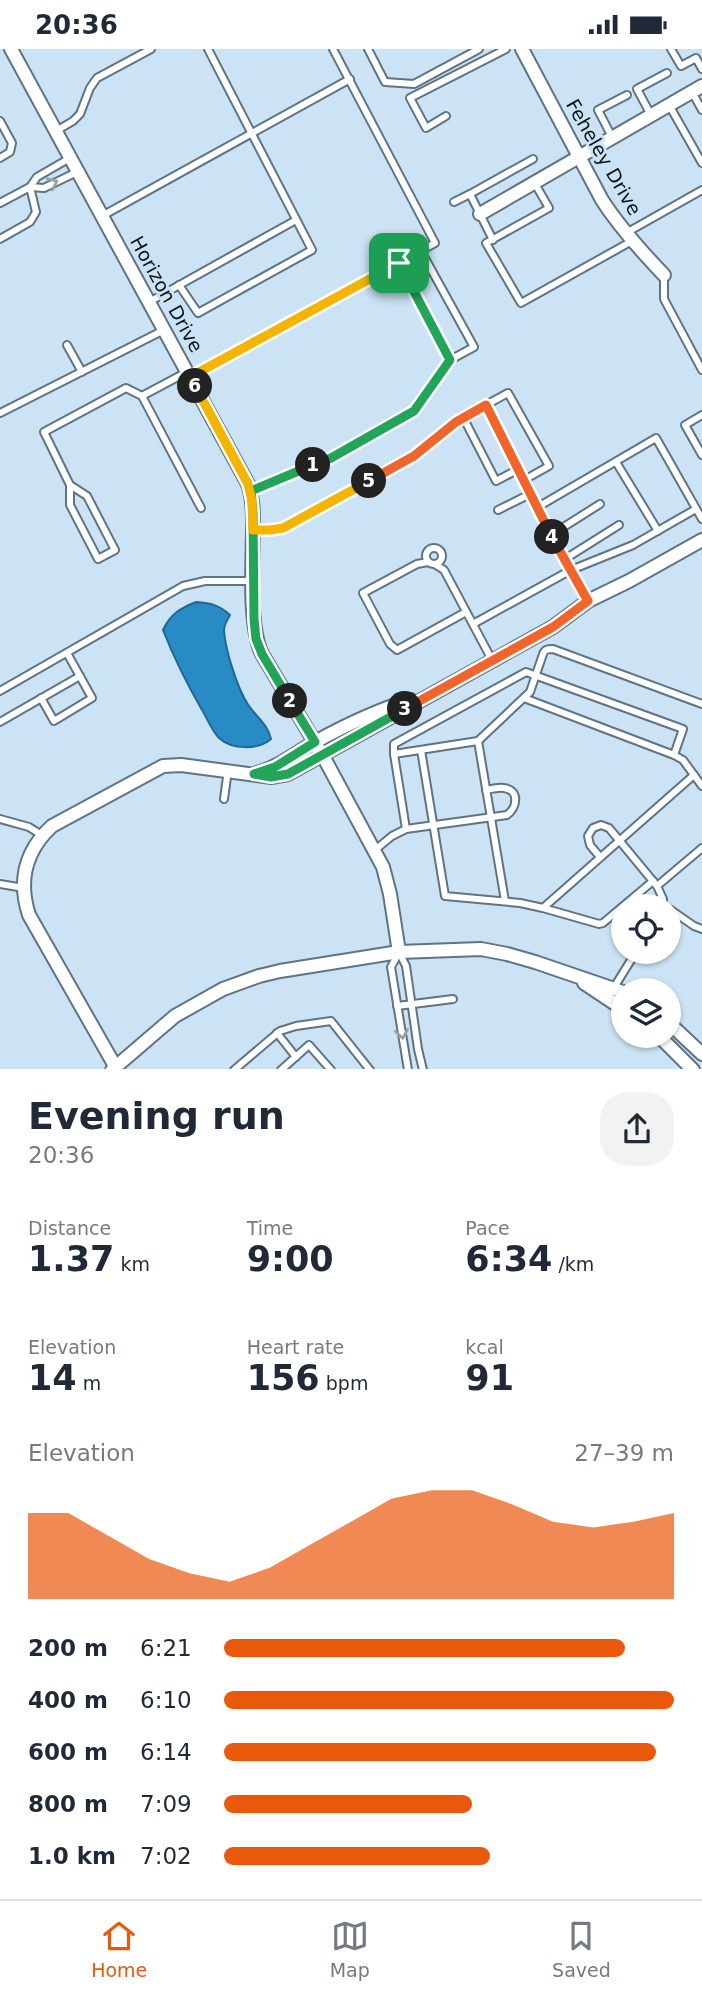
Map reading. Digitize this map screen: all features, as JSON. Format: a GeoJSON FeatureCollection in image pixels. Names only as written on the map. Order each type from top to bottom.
{"type":"FeatureCollection","features":[{"type":"Feature","properties":{"kind":"street","name":"Horizon Drive"},"geometry":{"type":"LineString","coordinates":[[11,49],[244,474],[251,491],[254,629],[259,647],[323,756],[383,867],[390,894],[398,952]]}},
{"type":"Feature","properties":{"kind":"street","name":"Feheley Drive"},"geometry":{"type":"LineString","coordinates":[[522,49],[602,199],[629,237],[664,275]]}},
{"type":"Feature","properties":{"kind":"street"},"geometry":{"type":"LineString","coordinates":[[480,213],[697,89]]}},
{"type":"Feature","properties":{"kind":"street"},"geometry":{"type":"LineString","coordinates":[[611,991],[569,973],[481,949],[398,952],[280,971],[233,985],[175,1016],[115,1068],[29,915],[24,898],[24,880],[30,855],[43,836],[58,822],[163,765],[283,776],[553,627],[588,601],[702,540]]}},
{"type":"Feature","properties":{"kind":"street"},"geometry":{"type":"LineString","coordinates":[[254,774],[275,767],[315,742],[381,709],[431,694]]}},
{"type":"Feature","properties":{"kind":"street"},"geometry":{"type":"LineString","coordinates":[[681,1034],[702,1054]]}},
{"type":"Feature","properties":{"kind":"street"},"geometry":{"type":"LineString","coordinates":[[671,1048],[693,1069]]}},
{"type":"Feature","properties":{"kind":"lane"},"geometry":{"type":"LineString","coordinates":[[56,131],[80,114],[97,78],[151,49]]}},
{"type":"Feature","properties":{"kind":"lane"},"geometry":{"type":"LineString","coordinates":[[179,285],[198,313],[312,250],[208,49]]}},
{"type":"Feature","properties":{"kind":"lane"},"geometry":{"type":"LineString","coordinates":[[142,396],[189,375],[435,243],[333,49]]}},
{"type":"Feature","properties":{"kind":"lane"},"geometry":{"type":"LineString","coordinates":[[368,49],[386,82],[414,84],[479,49]]}},
{"type":"Feature","properties":{"kind":"lane"},"geometry":{"type":"LineString","coordinates":[[446,116],[426,128],[410,98],[506,49]]}},
{"type":"Feature","properties":{"kind":"lane"},"geometry":{"type":"LineString","coordinates":[[671,49],[681,66],[699,56],[702,69]]}},
{"type":"Feature","properties":{"kind":"lane"},"geometry":{"type":"LineString","coordinates":[[651,115],[637,89],[667,73]]}},
{"type":"Feature","properties":{"kind":"lane"},"geometry":{"type":"LineString","coordinates":[[102,216],[350,79]]}},
{"type":"Feature","properties":{"kind":"lane"},"geometry":{"type":"LineString","coordinates":[[697,89],[702,110]]}},
{"type":"Feature","properties":{"kind":"lane"},"geometry":{"type":"LineString","coordinates":[[612,137],[598,110],[627,95]]}},
{"type":"Feature","properties":{"kind":"lane"},"geometry":{"type":"LineString","coordinates":[[670,105],[702,163]]}},
{"type":"Feature","properties":{"kind":"lane"},"geometry":{"type":"LineString","coordinates":[[0,158],[10,152],[12,143],[1,124]]}},
{"type":"Feature","properties":{"kind":"lane"},"geometry":{"type":"LineString","coordinates":[[0,203],[30,187],[37,177],[71,157]]}},
{"type":"Feature","properties":{"kind":"lane"},"geometry":{"type":"LineString","coordinates":[[454,202],[533,159]]}},
{"type":"Feature","properties":{"kind":"lane"},"geometry":{"type":"LineString","coordinates":[[30,187],[44,188],[79,171]]}},
{"type":"Feature","properties":{"kind":"lane"},"geometry":{"type":"LineString","coordinates":[[534,182],[549,208],[486,243],[521,303],[702,190]]}},
{"type":"Feature","properties":{"kind":"lane"},"geometry":{"type":"LineString","coordinates":[[0,239],[33,219],[36,212],[30,187]]}},
{"type":"Feature","properties":{"kind":"lane"},"geometry":{"type":"LineString","coordinates":[[470,194],[493,240]]}},
{"type":"Feature","properties":{"kind":"lane"},"geometry":{"type":"LineString","coordinates":[[149,302],[296,220]]}},
{"type":"Feature","properties":{"kind":"lane"},"geometry":{"type":"LineString","coordinates":[[251,491],[331,458],[414,411],[450,360],[474,347],[421,251]]}},
{"type":"Feature","properties":{"kind":"lane"},"geometry":{"type":"LineString","coordinates":[[399,263],[450,360]]}},
{"type":"Feature","properties":{"kind":"lane"},"geometry":{"type":"LineString","coordinates":[[664,275],[664,299],[702,369]]}},
{"type":"Feature","properties":{"kind":"lane"},"geometry":{"type":"LineString","coordinates":[[0,413],[164,330]]}},
{"type":"Feature","properties":{"kind":"lane"},"geometry":{"type":"LineString","coordinates":[[67,345],[82,372]]}},
{"type":"Feature","properties":{"kind":"lane"},"geometry":{"type":"LineString","coordinates":[[70,485],[87,496],[115,551],[98,559],[70,505],[70,485],[44,432],[126,388],[142,396],[201,508]]}},
{"type":"Feature","properties":{"kind":"lane"},"geometry":{"type":"LineString","coordinates":[[253,530],[283,528],[414,456],[463,417],[508,393],[549,466],[524,479]]}},
{"type":"Feature","properties":{"kind":"lane"},"geometry":{"type":"LineString","coordinates":[[486,405],[536,508],[588,601]]}},
{"type":"Feature","properties":{"kind":"lane"},"geometry":{"type":"LineString","coordinates":[[702,415],[685,425],[702,455]]}},
{"type":"Feature","properties":{"kind":"lane"},"geometry":{"type":"LineString","coordinates":[[463,417],[496,481],[519,469]]}},
{"type":"Feature","properties":{"kind":"lane"},"geometry":{"type":"LineString","coordinates":[[536,508],[656,438],[702,519]]}},
{"type":"Feature","properties":{"kind":"lane"},"geometry":{"type":"LineString","coordinates":[[616,462],[658,531]]}},
{"type":"Feature","properties":{"kind":"lane"},"geometry":{"type":"LineString","coordinates":[[498,510],[530,494]]}},
{"type":"Feature","properties":{"kind":"lane"},"geometry":{"type":"LineString","coordinates":[[551,535],[600,504]]}},
{"type":"Feature","properties":{"kind":"lane"},"geometry":{"type":"LineString","coordinates":[[473,624],[571,570],[633,545],[696,509]]}},
{"type":"Feature","properties":{"kind":"lane"},"geometry":{"type":"LineString","coordinates":[[565,559],[619,524]]}},
{"type":"Feature","properties":{"kind":"lane"},"geometry":{"type":"LineString","coordinates":[[428,562],[427,552],[432,548],[438,549],[443,556],[441,562],[436,565]]}},
{"type":"Feature","properties":{"kind":"lane"},"geometry":{"type":"LineString","coordinates":[[466,612],[397,650],[390,644],[363,593],[417,563],[428,562],[436,565],[444,570],[492,660]]}},
{"type":"Feature","properties":{"kind":"lane"},"geometry":{"type":"LineString","coordinates":[[0,691],[183,586],[205,581],[254,580]]}},
{"type":"Feature","properties":{"kind":"lane"},"geometry":{"type":"LineString","coordinates":[[394,754],[478,741],[530,692],[545,650],[553,649],[702,704]]}},
{"type":"Feature","properties":{"kind":"lane"},"geometry":{"type":"LineString","coordinates":[[41,698],[54,721],[92,698],[67,653]]}},
{"type":"Feature","properties":{"kind":"lane"},"geometry":{"type":"LineString","coordinates":[[406,829],[394,744],[526,672],[683,729],[674,755]]}},
{"type":"Feature","properties":{"kind":"lane"},"geometry":{"type":"LineString","coordinates":[[0,722],[79,676]]}},
{"type":"Feature","properties":{"kind":"lane"},"geometry":{"type":"LineString","coordinates":[[524,698],[674,755],[683,760],[702,786]]}},
{"type":"Feature","properties":{"kind":"lane"},"geometry":{"type":"LineString","coordinates":[[478,741],[505,901]]}},
{"type":"Feature","properties":{"kind":"lane"},"geometry":{"type":"LineString","coordinates":[[421,750],[444,896],[505,901],[543,908],[595,924],[603,923],[702,848]]}},
{"type":"Feature","properties":{"kind":"lane"},"geometry":{"type":"LineString","coordinates":[[224,799],[228,770]]}},
{"type":"Feature","properties":{"kind":"lane"},"geometry":{"type":"LineString","coordinates":[[543,908],[694,775]]}},
{"type":"Feature","properties":{"kind":"lane"},"geometry":{"type":"LineString","coordinates":[[375,850],[391,836],[406,829],[510,813],[516,800],[512,792],[504,788],[485,790]]}},
{"type":"Feature","properties":{"kind":"lane"},"geometry":{"type":"LineString","coordinates":[[0,820],[29,827],[43,836]]}},
{"type":"Feature","properties":{"kind":"lane"},"geometry":{"type":"LineString","coordinates":[[600,857],[588,836],[593,828],[601,825],[620,841],[655,883],[660,894]]}},
{"type":"Feature","properties":{"kind":"lane"},"geometry":{"type":"LineString","coordinates":[[0,884],[24,888]]}},
{"type":"Feature","properties":{"kind":"lane"},"geometry":{"type":"LineString","coordinates":[[681,917],[702,929]]}},
{"type":"Feature","properties":{"kind":"lane"},"geometry":{"type":"LineString","coordinates":[[398,952],[407,966],[423,1069]]}},
{"type":"Feature","properties":{"kind":"lane"},"geometry":{"type":"LineString","coordinates":[[398,952],[391,967],[408,1069]]}},
{"type":"Feature","properties":{"kind":"lane"},"geometry":{"type":"LineString","coordinates":[[397,1006],[453,999]]}},
{"type":"Feature","properties":{"kind":"lane"},"geometry":{"type":"LineString","coordinates":[[234,1069],[277,1033],[296,1026],[331,1021],[370,1069]]}},
{"type":"Feature","properties":{"kind":"lane"},"geometry":{"type":"LineString","coordinates":[[277,1033],[296,1057]]}},
{"type":"Feature","properties":{"kind":"lane"},"geometry":{"type":"LineString","coordinates":[[281,1069],[309,1045],[331,1069]]}},
{"type":"Feature","properties":{"kind":"water"},"geometry":{"type":"Polygon","coordinates":[[[196,602],[214,605],[230,615],[224,630],[229,657],[243,696],[269,734],[271,739],[266,743],[245,747],[231,745],[219,738],[181,671],[163,630],[176,612],[196,602]]]}},
{"type":"Feature","properties":{"kind":"route"},"geometry":{"type":"LineString","coordinates":[[399,263],[190,377],[251,491],[253,530],[283,528],[414,456],[463,417],[486,405],[536,508],[588,601],[553,627],[292,773],[275,777],[254,774],[275,767],[315,742],[262,654],[256,639],[251,491],[331,458],[414,411],[450,360],[399,263]]}}]}
